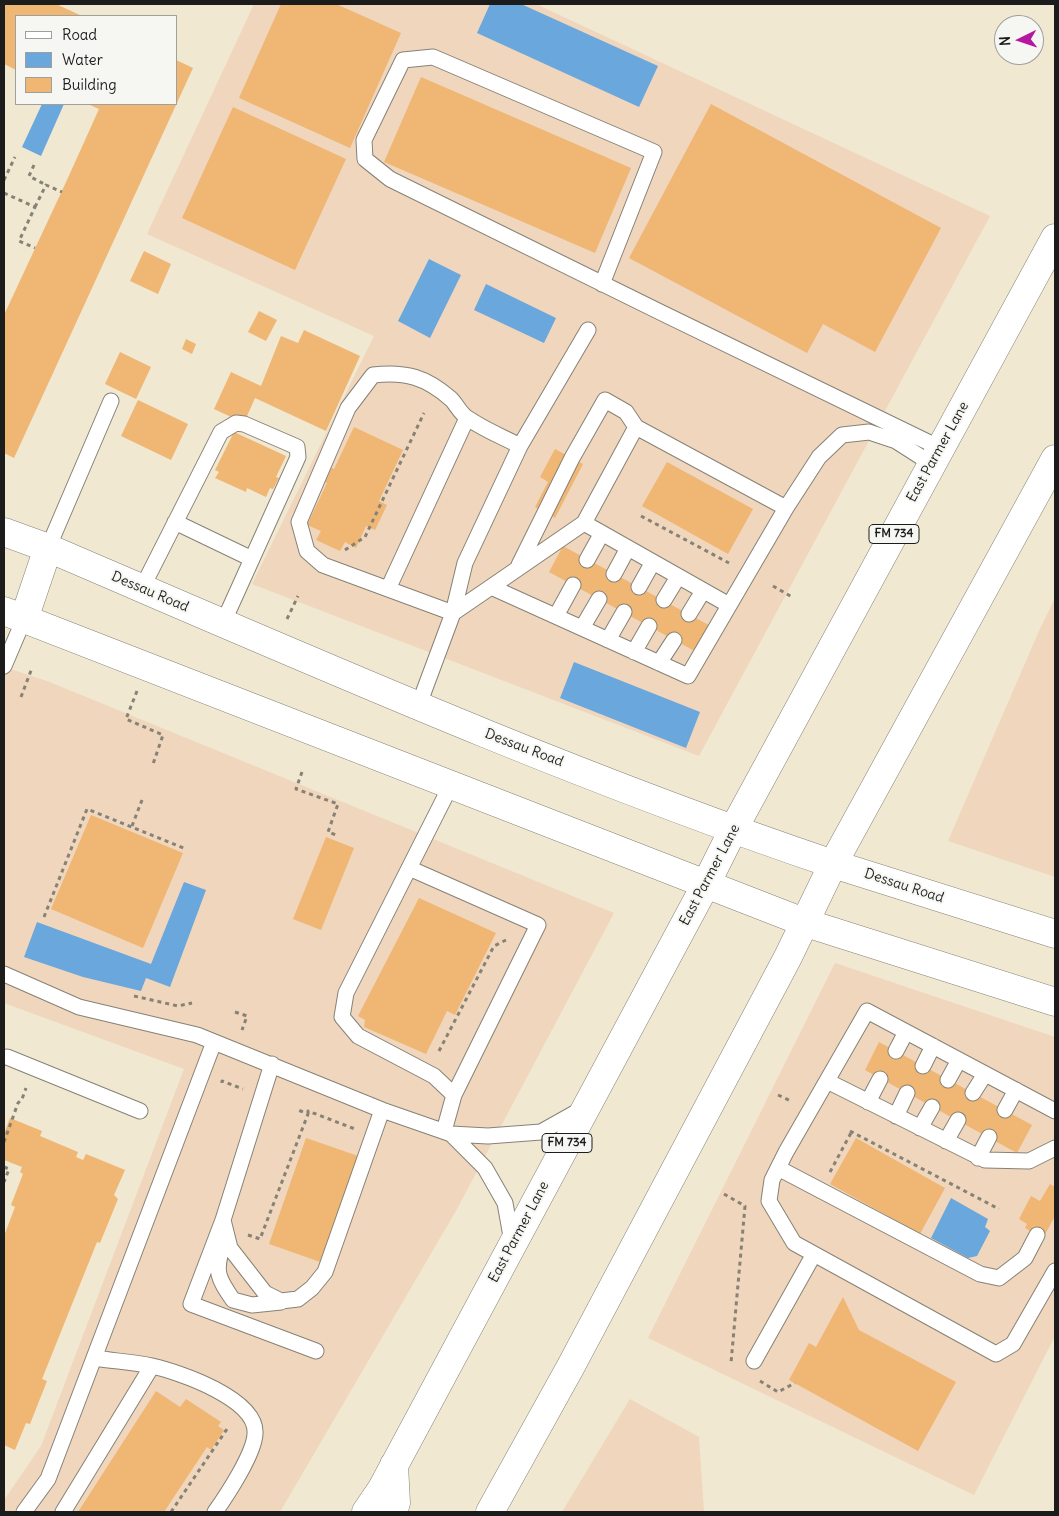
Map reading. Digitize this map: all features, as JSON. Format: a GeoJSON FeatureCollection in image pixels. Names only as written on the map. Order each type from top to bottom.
{"type":"FeatureCollection","features":[{"type":"Feature","properties":{"kind":"main road","name":"East Parmer Lane"},"geometry":{"type":"LineString","coordinates":[[366,1512],[394,1465],[706,884],[733,830],[1055,238]]}},
{"type":"Feature","properties":{"kind":"main road"},"geometry":{"type":"LineString","coordinates":[[490,1512],[571,1366],[806,922],[833,864],[1055,459]]}},
{"type":"Feature","properties":{"kind":"main road","name":"Dessau Road"},"geometry":{"type":"LineString","coordinates":[[4,532],[48,548],[418,707],[733,830],[833,864],[1055,934]]}},
{"type":"Feature","properties":{"kind":"main road"},"geometry":{"type":"LineString","coordinates":[[48,548],[14,615],[806,922],[1055,1002]]}},
{"type":"Feature","properties":{"kind":"main road"},"geometry":{"type":"LineString","coordinates":[[393,1512],[396,1503],[394,1465]]}},
{"type":"Feature","properties":{"kind":"lane"},"geometry":{"type":"LineString","coordinates":[[602,284],[654,152],[433,57],[403,60],[364,140],[365,159],[390,179],[602,284],[936,456]]}},
{"type":"Feature","properties":{"kind":"lane"},"geometry":{"type":"LineString","coordinates":[[418,707],[453,613],[465,563],[520,446],[588,330]]}},
{"type":"Feature","properties":{"kind":"lane"},"geometry":{"type":"LineString","coordinates":[[453,613],[323,565],[307,550],[299,522],[348,408],[373,375],[389,373],[408,375],[431,383],[452,400],[467,418],[520,446]]}},
{"type":"Feature","properties":{"kind":"lane"},"geometry":{"type":"LineString","coordinates":[[518,568],[572,458],[605,400],[626,412],[636,427],[786,508]]}},
{"type":"Feature","properties":{"kind":"lane"},"geometry":{"type":"LineString","coordinates":[[48,548],[111,401]]}},
{"type":"Feature","properties":{"kind":"lane"},"geometry":{"type":"LineString","coordinates":[[388,589],[467,418]]}},
{"type":"Feature","properties":{"kind":"lane"},"geometry":{"type":"LineString","coordinates":[[142,588],[221,432],[236,422],[297,447],[298,457],[222,623]]}},
{"type":"Feature","properties":{"kind":"lane"},"geometry":{"type":"LineString","coordinates":[[453,613],[584,523],[636,427]]}},
{"type":"Feature","properties":{"kind":"lane"},"geometry":{"type":"LineString","coordinates":[[491,587],[688,676],[786,508],[819,457],[842,435],[869,432],[936,456]]}},
{"type":"Feature","properties":{"kind":"lane"},"geometry":{"type":"LineString","coordinates":[[175,522],[252,559]]}},
{"type":"Feature","properties":{"kind":"lane"},"geometry":{"type":"LineString","coordinates":[[584,523],[728,605]]}},
{"type":"Feature","properties":{"kind":"lane"},"geometry":{"type":"LineString","coordinates":[[587,560],[602,533]]}},
{"type":"Feature","properties":{"kind":"lane"},"geometry":{"type":"LineString","coordinates":[[614,574],[628,548]]}},
{"type":"Feature","properties":{"kind":"lane"},"geometry":{"type":"LineString","coordinates":[[639,587],[653,562]]}},
{"type":"Feature","properties":{"kind":"lane"},"geometry":{"type":"LineString","coordinates":[[664,600],[678,576]]}},
{"type":"Feature","properties":{"kind":"lane"},"geometry":{"type":"LineString","coordinates":[[556,616],[573,585]]}},
{"type":"Feature","properties":{"kind":"lane"},"geometry":{"type":"LineString","coordinates":[[689,614],[703,591]]}},
{"type":"Feature","properties":{"kind":"lane"},"geometry":{"type":"LineString","coordinates":[[582,628],[599,598]]}},
{"type":"Feature","properties":{"kind":"lane"},"geometry":{"type":"LineString","coordinates":[[608,640],[624,612]]}},
{"type":"Feature","properties":{"kind":"lane"},"geometry":{"type":"LineString","coordinates":[[4,666],[14,615]]}},
{"type":"Feature","properties":{"kind":"lane"},"geometry":{"type":"LineString","coordinates":[[634,652],[649,626]]}},
{"type":"Feature","properties":{"kind":"lane"},"geometry":{"type":"LineString","coordinates":[[659,663],[674,640]]}},
{"type":"Feature","properties":{"kind":"lane"},"geometry":{"type":"LineString","coordinates":[[451,785],[346,993],[342,1017],[358,1036],[434,1076],[454,1095]]}},
{"type":"Feature","properties":{"kind":"lane"},"geometry":{"type":"LineString","coordinates":[[409,868],[538,925],[454,1095],[447,1132]]}},
{"type":"Feature","properties":{"kind":"lane"},"geometry":{"type":"LineString","coordinates":[[4,974],[79,1007],[197,1035],[382,1110],[447,1132],[488,1136],[541,1132],[587,1106]]}},
{"type":"Feature","properties":{"kind":"lane"},"geometry":{"type":"LineString","coordinates":[[1055,1111],[868,1011],[778,1168],[772,1180],[769,1201],[794,1243],[996,1354],[1013,1344],[1055,1271]]}},
{"type":"Feature","properties":{"kind":"lane"},"geometry":{"type":"LineString","coordinates":[[896,1051],[906,1032]]}},
{"type":"Feature","properties":{"kind":"lane"},"geometry":{"type":"LineString","coordinates":[[24,1512],[48,1479],[214,1042]]}},
{"type":"Feature","properties":{"kind":"lane"},"geometry":{"type":"LineString","coordinates":[[923,1066],[933,1046]]}},
{"type":"Feature","properties":{"kind":"lane"},"geometry":{"type":"LineString","coordinates":[[5,1059],[140,1111]]}},
{"type":"Feature","properties":{"kind":"lane"},"geometry":{"type":"LineString","coordinates":[[948,1080],[959,1060]]}},
{"type":"Feature","properties":{"kind":"lane"},"geometry":{"type":"LineString","coordinates":[[272,1064],[225,1227],[217,1262],[220,1281],[233,1300],[252,1305],[298,1299],[312,1288],[325,1272],[382,1110]]}},
{"type":"Feature","properties":{"kind":"lane"},"geometry":{"type":"LineString","coordinates":[[973,1093],[985,1074]]}},
{"type":"Feature","properties":{"kind":"lane"},"geometry":{"type":"LineString","coordinates":[[868,1102],[880,1078]]}},
{"type":"Feature","properties":{"kind":"lane"},"geometry":{"type":"LineString","coordinates":[[827,1081],[984,1160],[1029,1161],[1055,1148]]}},
{"type":"Feature","properties":{"kind":"lane"},"geometry":{"type":"LineString","coordinates":[[1005,1110],[1016,1090]]}},
{"type":"Feature","properties":{"kind":"lane"},"geometry":{"type":"LineString","coordinates":[[896,1116],[907,1093]]}},
{"type":"Feature","properties":{"kind":"lane"},"geometry":{"type":"LineString","coordinates":[[920,1128],[932,1107]]}},
{"type":"Feature","properties":{"kind":"lane"},"geometry":{"type":"LineString","coordinates":[[946,1141],[958,1120]]}},
{"type":"Feature","properties":{"kind":"lane"},"geometry":{"type":"LineString","coordinates":[[447,1132],[485,1168],[506,1203],[512,1245]]}},
{"type":"Feature","properties":{"kind":"lane"},"geometry":{"type":"LineString","coordinates":[[978,1158],[989,1137]]}},
{"type":"Feature","properties":{"kind":"lane"},"geometry":{"type":"LineString","coordinates":[[778,1168],[980,1274],[999,1278],[1025,1258],[1037,1234]]}},
{"type":"Feature","properties":{"kind":"lane"},"geometry":{"type":"LineString","coordinates":[[225,1227],[230,1248],[266,1293],[282,1302]]}},
{"type":"Feature","properties":{"kind":"lane"},"geometry":{"type":"LineString","coordinates":[[225,1227],[191,1304],[316,1351]]}},
{"type":"Feature","properties":{"kind":"lane"},"geometry":{"type":"LineString","coordinates":[[754,1361],[814,1254]]}},
{"type":"Feature","properties":{"kind":"lane"},"geometry":{"type":"LineString","coordinates":[[95,1358],[152,1366],[210,1386],[242,1406],[253,1419],[255,1433],[251,1450],[215,1512]]}},
{"type":"Feature","properties":{"kind":"lane"},"geometry":{"type":"LineString","coordinates":[[63,1512],[152,1366]]}},
{"type":"Feature","properties":{"kind":"path"},"geometry":{"type":"LineString","coordinates":[[4,180],[15,157]]}},
{"type":"Feature","properties":{"kind":"path"},"geometry":{"type":"LineString","coordinates":[[34,165],[29,176],[62,192]]}},
{"type":"Feature","properties":{"kind":"path"},"geometry":{"type":"LineString","coordinates":[[35,248],[19,241],[46,185]]}},
{"type":"Feature","properties":{"kind":"path"},"geometry":{"type":"LineString","coordinates":[[4,193],[35,207]]}},
{"type":"Feature","properties":{"kind":"path"},"geometry":{"type":"LineString","coordinates":[[343,552],[365,537],[424,413]]}},
{"type":"Feature","properties":{"kind":"path"},"geometry":{"type":"LineString","coordinates":[[641,516],[730,563]]}},
{"type":"Feature","properties":{"kind":"path"},"geometry":{"type":"LineString","coordinates":[[773,586],[792,597]]}},
{"type":"Feature","properties":{"kind":"path"},"geometry":{"type":"LineString","coordinates":[[288,619],[298,596]]}},
{"type":"Feature","properties":{"kind":"path"},"geometry":{"type":"LineString","coordinates":[[21,697],[32,668]]}},
{"type":"Feature","properties":{"kind":"path"},"geometry":{"type":"LineString","coordinates":[[137,690],[126,719],[163,735],[153,764]]}},
{"type":"Feature","properties":{"kind":"path"},"geometry":{"type":"LineString","coordinates":[[302,772],[296,788],[338,804],[328,832],[339,836]]}},
{"type":"Feature","properties":{"kind":"path"},"geometry":{"type":"LineString","coordinates":[[132,826],[142,800]]}},
{"type":"Feature","properties":{"kind":"path"},"geometry":{"type":"LineString","coordinates":[[44,917],[87,809],[186,849]]}},
{"type":"Feature","properties":{"kind":"path"},"geometry":{"type":"LineString","coordinates":[[439,1051],[494,946],[511,938]]}},
{"type":"Feature","properties":{"kind":"path"},"geometry":{"type":"LineString","coordinates":[[132,996],[178,1006],[192,1003]]}},
{"type":"Feature","properties":{"kind":"path"},"geometry":{"type":"LineString","coordinates":[[235,1012],[246,1016],[239,1038]]}},
{"type":"Feature","properties":{"kind":"path"},"geometry":{"type":"LineString","coordinates":[[4,1142],[27,1084]]}},
{"type":"Feature","properties":{"kind":"path"},"geometry":{"type":"LineString","coordinates":[[778,1095],[796,1104]]}},
{"type":"Feature","properties":{"kind":"path"},"geometry":{"type":"LineString","coordinates":[[298,1110],[308,1114]]}},
{"type":"Feature","properties":{"kind":"path"},"geometry":{"type":"LineString","coordinates":[[225,1227],[260,1239],[308,1111],[363,1132]]}},
{"type":"Feature","properties":{"kind":"path"},"geometry":{"type":"LineString","coordinates":[[830,1173],[851,1131],[998,1209]]}},
{"type":"Feature","properties":{"kind":"path"},"geometry":{"type":"LineString","coordinates":[[4,1167],[9,1169],[4,1182]]}},
{"type":"Feature","properties":{"kind":"path"},"geometry":{"type":"LineString","coordinates":[[724,1194],[745,1206],[731,1363],[739,1368]]}},
{"type":"Feature","properties":{"kind":"path"},"geometry":{"type":"LineString","coordinates":[[754,1378],[778,1392],[795,1383]]}},
{"type":"Feature","properties":{"kind":"path"},"geometry":{"type":"LineString","coordinates":[[171,1512],[242,1406]]}},
{"type":"Feature","properties":{"kind":"shaded area"},"geometry":{"type":"Polygon","coordinates":[[[254,4],[536,4],[990,216],[699,756],[252,584],[374,336],[147,234],[254,4]]]}},
{"type":"Feature","properties":{"kind":"shaded area"},"geometry":{"type":"Polygon","coordinates":[[[1055,598],[1055,877],[948,841],[1055,598]]]}},
{"type":"Feature","properties":{"kind":"shaded area"},"geometry":{"type":"Polygon","coordinates":[[[4,667],[47,681],[614,913],[457,1209],[280,1512],[4,1512],[4,1500],[41,1446],[184,1069],[4,1003],[4,667]]]}},
{"type":"Feature","properties":{"kind":"shaded area"},"geometry":{"type":"Polygon","coordinates":[[[835,963],[1055,1037],[1055,1336],[974,1495],[648,1338],[835,963]]]}},
{"type":"Feature","properties":{"kind":"shaded area"},"geometry":{"type":"Polygon","coordinates":[[[630,1399],[699,1437],[704,1512],[562,1512],[630,1399]]]}},
{"type":"Feature","properties":{"kind":"water"},"geometry":{"type":"Polygon","coordinates":[[[490,4],[521,4],[658,66],[639,107],[477,33],[490,4]]]}},
{"type":"Feature","properties":{"kind":"water"},"geometry":{"type":"Polygon","coordinates":[[[42,105],[64,105],[41,156],[22,147],[42,105]]]}},
{"type":"Feature","properties":{"kind":"water"},"geometry":{"type":"Polygon","coordinates":[[[429,259],[461,275],[430,338],[398,321],[429,259]]]}},
{"type":"Feature","properties":{"kind":"water"},"geometry":{"type":"Polygon","coordinates":[[[486,284],[556,318],[544,343],[474,310],[486,284]]]}},
{"type":"Feature","properties":{"kind":"water"},"geometry":{"type":"Polygon","coordinates":[[[574,662],[700,712],[686,748],[560,698],[574,662]]]}},
{"type":"Feature","properties":{"kind":"water"},"geometry":{"type":"Polygon","coordinates":[[[184,882],[206,890],[170,987],[146,978],[141,991],[83,977],[24,957],[37,922],[151,964],[184,882]]]}},
{"type":"Feature","properties":{"kind":"water"},"geometry":{"type":"Polygon","coordinates":[[[951,1198],[988,1219],[985,1227],[990,1231],[977,1256],[968,1258],[931,1238],[951,1198]]]}},
{"type":"Feature","properties":{"kind":"building"},"geometry":{"type":"Polygon","coordinates":[[[4,4],[56,4],[80,15],[15,15],[15,70],[4,64],[4,4]]]}},
{"type":"Feature","properties":{"kind":"building"},"geometry":{"type":"Polygon","coordinates":[[[281,4],[336,4],[401,33],[350,148],[239,98],[281,4]]]}},
{"type":"Feature","properties":{"kind":"building"},"geometry":{"type":"Polygon","coordinates":[[[178,61],[193,68],[178,101],[178,61]]]}},
{"type":"Feature","properties":{"kind":"building"},"geometry":{"type":"Polygon","coordinates":[[[421,77],[631,168],[595,253],[384,162],[421,77]]]}},
{"type":"Feature","properties":{"kind":"building"},"geometry":{"type":"Polygon","coordinates":[[[711,104],[941,228],[875,352],[823,324],[807,353],[629,258],[711,104]]]}},
{"type":"Feature","properties":{"kind":"building"},"geometry":{"type":"Polygon","coordinates":[[[90,105],[176,105],[14,458],[4,453],[4,315],[99,109],[90,105]]]}},
{"type":"Feature","properties":{"kind":"building"},"geometry":{"type":"Polygon","coordinates":[[[233,107],[346,159],[295,270],[182,218],[233,107]]]}},
{"type":"Feature","properties":{"kind":"building"},"geometry":{"type":"Polygon","coordinates":[[[144,251],[171,264],[158,294],[130,281],[144,251]]]}},
{"type":"Feature","properties":{"kind":"building"},"geometry":{"type":"Polygon","coordinates":[[[259,311],[277,320],[266,341],[248,332],[259,311]]]}},
{"type":"Feature","properties":{"kind":"building"},"geometry":{"type":"Polygon","coordinates":[[[304,330],[360,356],[326,431],[255,398],[244,423],[214,409],[231,372],[261,386],[281,336],[298,343],[304,330]]]}},
{"type":"Feature","properties":{"kind":"building"},"geometry":{"type":"Polygon","coordinates":[[[186,339],[196,344],[192,354],[182,349],[186,339]]]}},
{"type":"Feature","properties":{"kind":"building"},"geometry":{"type":"Polygon","coordinates":[[[120,352],[151,367],[136,399],[105,384],[120,352]]]}},
{"type":"Feature","properties":{"kind":"building"},"geometry":{"type":"Polygon","coordinates":[[[138,400],[188,424],[171,460],[121,436],[138,400]]]}},
{"type":"Feature","properties":{"kind":"building"},"geometry":{"type":"Polygon","coordinates":[[[354,427],[403,450],[379,501],[387,505],[375,530],[366,526],[356,548],[345,542],[340,551],[316,540],[321,531],[307,525],[327,483],[321,481],[328,466],[334,469],[354,427]]]}},
{"type":"Feature","properties":{"kind":"building"},"geometry":{"type":"Polygon","coordinates":[[[234,432],[286,456],[276,477],[279,478],[273,489],[270,488],[266,497],[247,488],[246,492],[215,478],[219,472],[215,470],[234,432]]]}},
{"type":"Feature","properties":{"kind":"building"},"geometry":{"type":"Polygon","coordinates":[[[555,449],[583,464],[555,518],[535,507],[548,482],[540,477],[555,449]]]}},
{"type":"Feature","properties":{"kind":"building"},"geometry":{"type":"Polygon","coordinates":[[[667,462],[753,509],[728,554],[642,506],[667,462]]]}},
{"type":"Feature","properties":{"kind":"building"},"geometry":{"type":"Polygon","coordinates":[[[563,546],[716,629],[702,655],[549,572],[563,546]]]}},
{"type":"Feature","properties":{"kind":"building"},"geometry":{"type":"Polygon","coordinates":[[[91,815],[183,853],[143,948],[51,909],[91,815]]]}},
{"type":"Feature","properties":{"kind":"building"},"geometry":{"type":"Polygon","coordinates":[[[326,837],[354,848],[321,930],[293,919],[326,837]]]}},
{"type":"Feature","properties":{"kind":"building"},"geometry":{"type":"Polygon","coordinates":[[[419,898],[496,933],[455,1015],[447,1011],[426,1054],[364,1027],[365,1020],[358,1016],[419,898]]]}},
{"type":"Feature","properties":{"kind":"building"},"geometry":{"type":"Polygon","coordinates":[[[879,1042],[1032,1125],[1017,1153],[865,1070],[879,1042]]]}},
{"type":"Feature","properties":{"kind":"building"},"geometry":{"type":"Polygon","coordinates":[[[10,1118],[42,1131],[40,1136],[78,1152],[76,1157],[83,1160],[86,1154],[125,1170],[114,1195],[118,1199],[100,1243],[97,1242],[42,1379],[47,1381],[30,1424],[26,1423],[15,1450],[4,1445],[4,1236],[15,1207],[11,1205],[23,1174],[20,1172],[22,1167],[4,1160],[4,1134],[10,1118]]]}},
{"type":"Feature","properties":{"kind":"building"},"geometry":{"type":"Polygon","coordinates":[[[306,1138],[364,1158],[326,1264],[269,1244],[306,1138]]]}},
{"type":"Feature","properties":{"kind":"building"},"geometry":{"type":"Polygon","coordinates":[[[856,1138],[945,1188],[920,1234],[830,1184],[856,1138]]]}},
{"type":"Feature","properties":{"kind":"building"},"geometry":{"type":"Polygon","coordinates":[[[1050,1184],[1055,1187],[1055,1216],[1043,1238],[1025,1228],[1027,1224],[1019,1219],[1031,1196],[1040,1201],[1050,1184]]]}},
{"type":"Feature","properties":{"kind":"building"},"geometry":{"type":"Polygon","coordinates":[[[843,1297],[859,1330],[956,1382],[918,1451],[789,1380],[809,1343],[816,1347],[843,1297]]]}},
{"type":"Feature","properties":{"kind":"building"},"geometry":{"type":"Polygon","coordinates":[[[156,1391],[180,1407],[186,1399],[221,1422],[218,1426],[224,1430],[211,1450],[207,1447],[164,1512],[78,1512],[156,1391]]]}}]}
